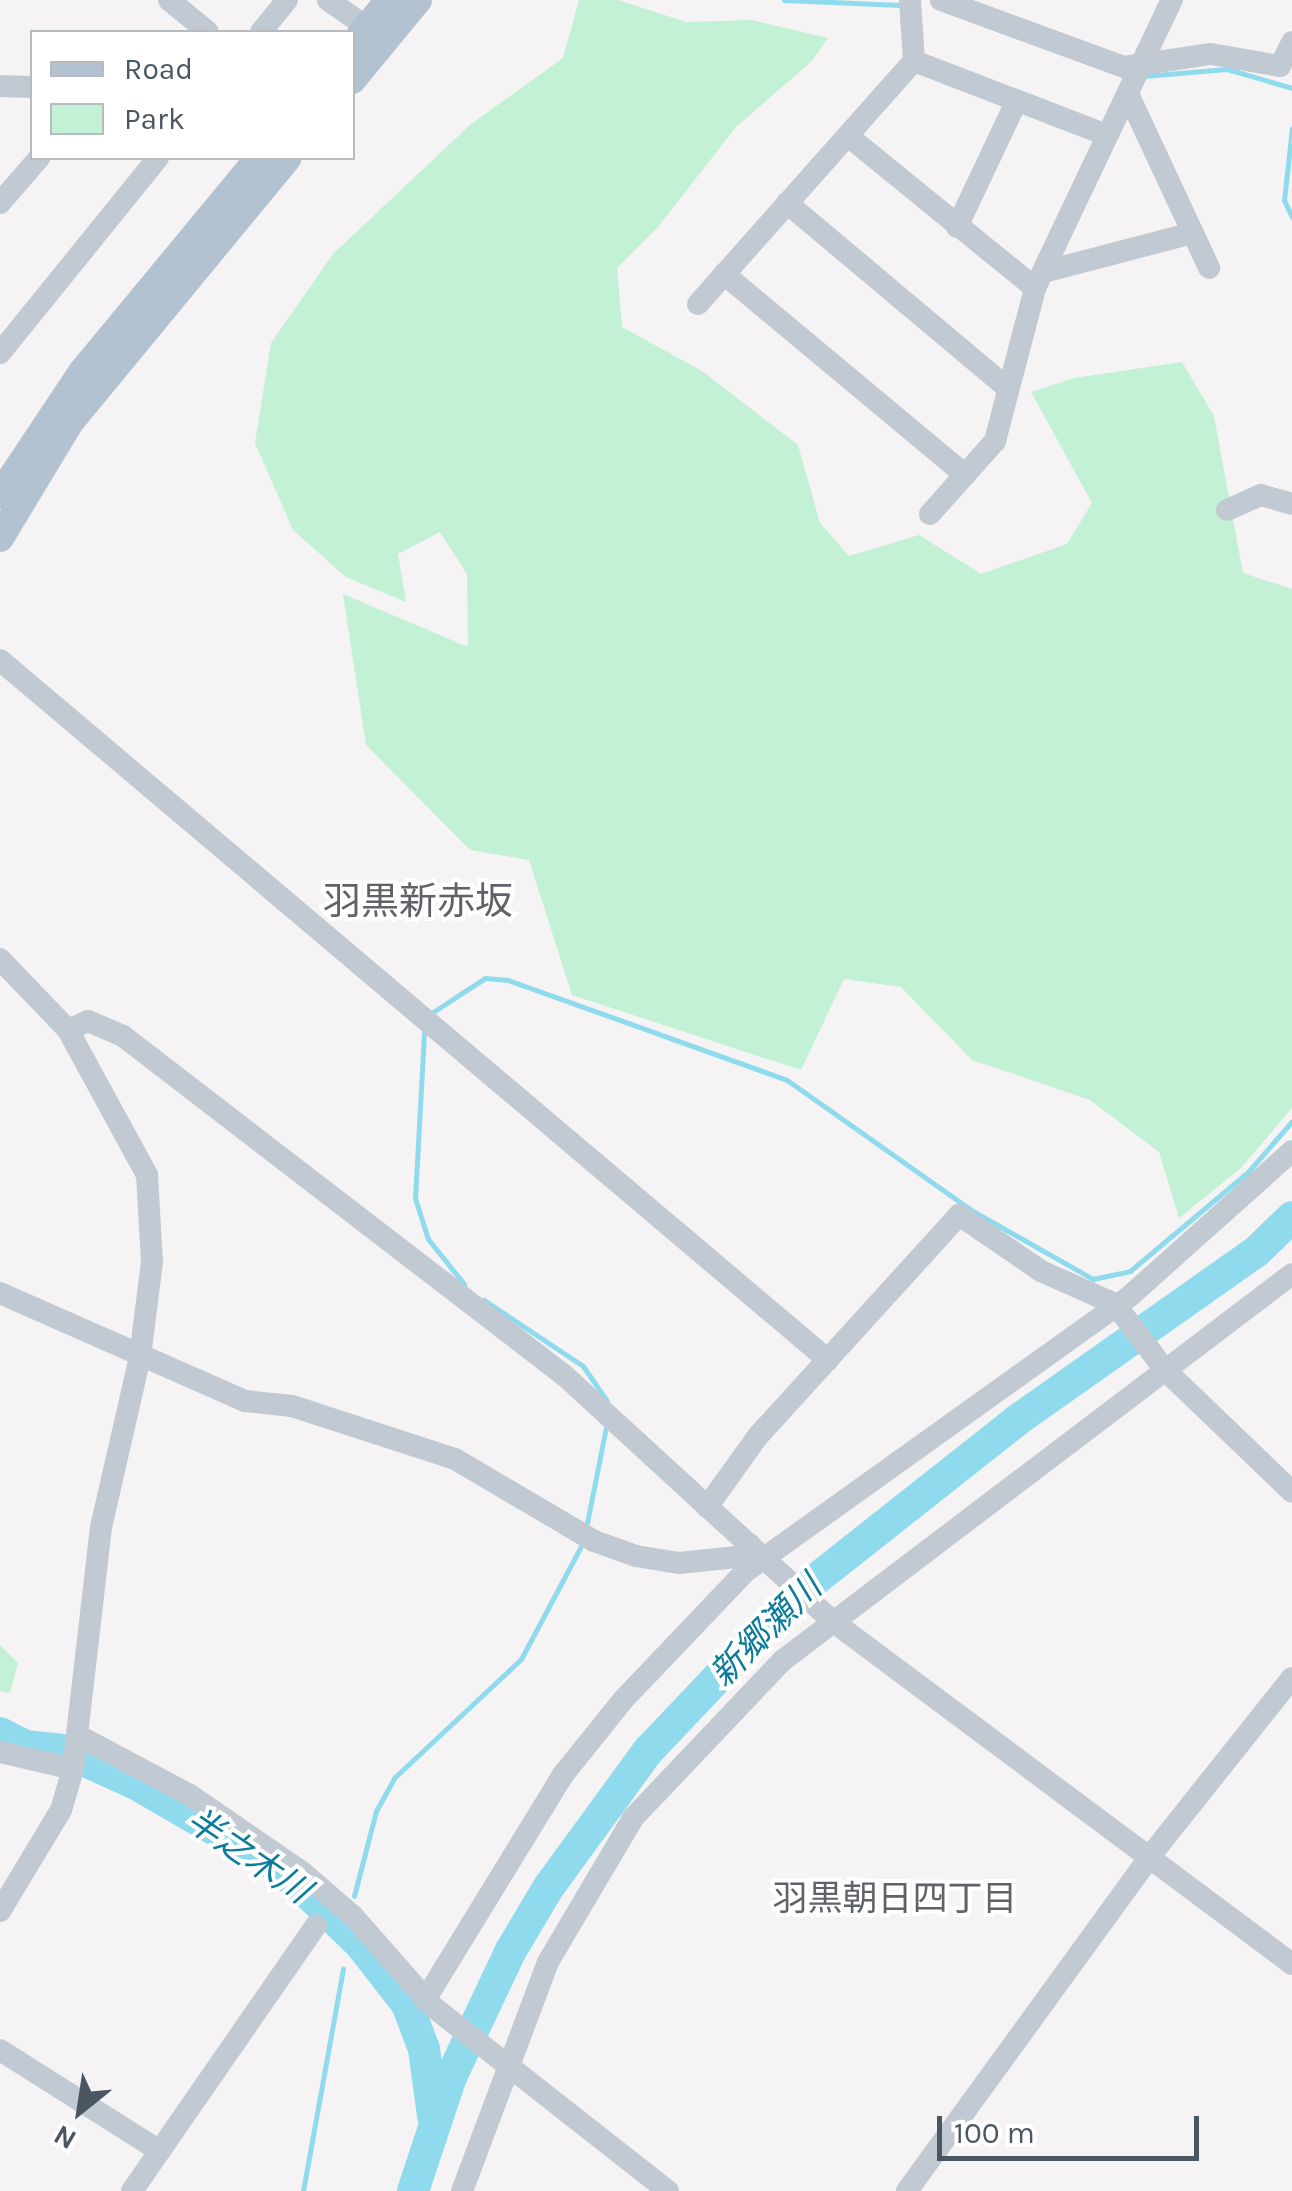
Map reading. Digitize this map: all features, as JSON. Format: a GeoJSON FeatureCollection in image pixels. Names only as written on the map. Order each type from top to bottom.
{"type":"FeatureCollection","features":[{"type":"Feature","properties":{"kind":"main road"},"geometry":{"type":"LineString","coordinates":[[355,72],[389,0]]}},
{"type":"Feature","properties":{"kind":"main road"},"geometry":{"type":"LineString","coordinates":[[368,38],[418,0]]}},
{"type":"Feature","properties":{"kind":"main road"},"geometry":{"type":"LineString","coordinates":[[0,495],[82,372],[257,160]]}},
{"type":"Feature","properties":{"kind":"main road"},"geometry":{"type":"LineString","coordinates":[[0,538],[70,422],[286,160]]}},
{"type":"Feature","properties":{"kind":"street"},"geometry":{"type":"LineString","coordinates":[[169,0],[206,30]]}},
{"type":"Feature","properties":{"kind":"street"},"geometry":{"type":"LineString","coordinates":[[264,30],[287,0]]}},
{"type":"Feature","properties":{"kind":"street"},"geometry":{"type":"LineString","coordinates":[[328,0],[368,38]]}},
{"type":"Feature","properties":{"kind":"street"},"geometry":{"type":"LineString","coordinates":[[941,0],[1124,66],[1135,78],[1193,234],[1210,268]]}},
{"type":"Feature","properties":{"kind":"street"},"geometry":{"type":"LineString","coordinates":[[930,514],[995,441],[1006,387],[1039,280],[1172,0]]}},
{"type":"Feature","properties":{"kind":"street"},"geometry":{"type":"LineString","coordinates":[[698,304],[914,62],[911,6]]}},
{"type":"Feature","properties":{"kind":"street"},"geometry":{"type":"LineString","coordinates":[[1135,78],[1211,54],[1286,72],[1292,42]]}},
{"type":"Feature","properties":{"kind":"street"},"geometry":{"type":"LineString","coordinates":[[914,62],[1107,135]]}},
{"type":"Feature","properties":{"kind":"street"},"geometry":{"type":"LineString","coordinates":[[0,86],[30,87]]}},
{"type":"Feature","properties":{"kind":"street"},"geometry":{"type":"LineString","coordinates":[[957,227],[1016,102]]}},
{"type":"Feature","properties":{"kind":"street"},"geometry":{"type":"LineString","coordinates":[[848,136],[957,227],[1039,280],[1193,234]]}},
{"type":"Feature","properties":{"kind":"street"},"geometry":{"type":"LineString","coordinates":[[0,203],[37,160]]}},
{"type":"Feature","properties":{"kind":"street"},"geometry":{"type":"LineString","coordinates":[[0,353],[156,160]]}},
{"type":"Feature","properties":{"kind":"street"},"geometry":{"type":"LineString","coordinates":[[787,203],[1006,387]]}},
{"type":"Feature","properties":{"kind":"street"},"geometry":{"type":"LineString","coordinates":[[724,274],[965,475]]}},
{"type":"Feature","properties":{"kind":"street"},"geometry":{"type":"LineString","coordinates":[[1227,510],[1261,495],[1292,504]]}},
{"type":"Feature","properties":{"kind":"street"},"geometry":{"type":"LineString","coordinates":[[0,660],[828,1360]]}},
{"type":"Feature","properties":{"kind":"street"},"geometry":{"type":"LineString","coordinates":[[0,959],[68,1030],[147,1174],[152,1262],[140,1358],[101,1527],[73,1769],[61,1810],[0,1911]]}},
{"type":"Feature","properties":{"kind":"street"},"geometry":{"type":"LineString","coordinates":[[68,1030],[88,1021],[123,1036],[565,1376],[835,1623],[986,1741],[1152,1856],[1292,1964]]}},
{"type":"Feature","properties":{"kind":"street"},"geometry":{"type":"LineString","coordinates":[[428,2003],[562,1776],[636,1686],[761,1555],[1115,1304],[1292,1150]]}},
{"type":"Feature","properties":{"kind":"street"},"geometry":{"type":"LineString","coordinates":[[707,1507],[758,1436],[959,1216],[1041,1272],[1115,1304],[1164,1370],[1292,1492]]}},
{"type":"Feature","properties":{"kind":"street"},"geometry":{"type":"LineString","coordinates":[[462,2191],[500,2064],[548,1962],[633,1818],[769,1674],[1292,1274]]}},
{"type":"Feature","properties":{"kind":"street"},"geometry":{"type":"LineString","coordinates":[[0,1293],[140,1358],[245,1401],[292,1406],[455,1459],[594,1540],[636,1556],[679,1563],[761,1555]]}},
{"type":"Feature","properties":{"kind":"street"},"geometry":{"type":"LineString","coordinates":[[907,2191],[1152,1856],[1292,1678]]}},
{"type":"Feature","properties":{"kind":"street"},"geometry":{"type":"LineString","coordinates":[[77,1735],[190,1795],[302,1872],[353,1916],[428,2003],[500,2064],[668,2191]]}},
{"type":"Feature","properties":{"kind":"street"},"geometry":{"type":"LineString","coordinates":[[0,1752],[22,1762],[73,1769]]}},
{"type":"Feature","properties":{"kind":"street"},"geometry":{"type":"LineString","coordinates":[[132,2191],[316,1924]]}},
{"type":"Feature","properties":{"kind":"street"},"geometry":{"type":"LineString","coordinates":[[0,2050],[160,2151]]}},
{"type":"Feature","properties":{"kind":"green space"},"geometry":{"type":"Polygon","coordinates":[[[579,0],[618,0],[686,22],[751,20],[828,38],[812,61],[736,127],[658,227],[617,268],[622,327],[702,371],[798,445],[820,523],[849,556],[919,535],[981,574],[1067,544],[1092,503],[1031,392],[1074,378],[1182,362],[1214,416],[1243,573],[1292,589],[1292,1108],[1241,1168],[1179,1218],[1159,1152],[1090,1100],[972,1060],[901,987],[844,979],[801,1070],[572,995],[529,860],[470,850],[366,745],[343,594],[468,647],[467,574],[440,532],[398,554],[406,602],[346,577],[293,530],[255,443],[271,343],[333,254],[471,124],[563,58],[579,0]]]}},
{"type":"Feature","properties":{"kind":"green space"},"geometry":{"type":"Polygon","coordinates":[[[0,1645],[18,1663],[10,1693],[0,1691],[0,1645]]]}},
{"type":"Feature","properties":{"kind":"waterway"},"geometry":{"type":"LineString","coordinates":[[784,0],[901,5]]}},
{"type":"Feature","properties":{"kind":"waterway"},"geometry":{"type":"LineString","coordinates":[[1144,76],[1227,69],[1292,88]]}},
{"type":"Feature","properties":{"kind":"waterway"},"geometry":{"type":"LineString","coordinates":[[1292,128],[1284,200],[1292,217]]}},
{"type":"Feature","properties":{"kind":"waterway"},"geometry":{"type":"LineString","coordinates":[[433,1012],[485,978],[508,980],[787,1080],[971,1210],[1093,1279],[1130,1271],[1248,1172],[1292,1121]]}},
{"type":"Feature","properties":{"kind":"waterway"},"geometry":{"type":"LineString","coordinates":[[424,1033],[415,1198],[428,1239],[464,1284]]}},
{"type":"Feature","properties":{"kind":"waterway","name":"新郷瀬川"},"geometry":{"type":"LineString","coordinates":[[413,2191],[451,2077],[510,1952],[548,1888],[648,1751],[796,1595],[1016,1421],[1256,1252],[1292,1217]]}},
{"type":"Feature","properties":{"kind":"waterway"},"geometry":{"type":"LineString","coordinates":[[484,1300],[583,1366],[607,1401]]}},
{"type":"Feature","properties":{"kind":"waterway"},"geometry":{"type":"LineString","coordinates":[[587,1523],[606,1427]]}},
{"type":"Feature","properties":{"kind":"waterway"},"geometry":{"type":"LineString","coordinates":[[354,1896],[376,1811],[394,1778],[521,1659],[580,1548]]}},
{"type":"Feature","properties":{"kind":"waterway","name":"半之木川"},"geometry":{"type":"LineString","coordinates":[[0,1733],[25,1746],[61,1750],[136,1784],[272,1863],[314,1899],[361,1945],[407,2004],[424,2049],[433,2116]]}},
{"type":"Feature","properties":{"kind":"waterway"},"geometry":{"type":"LineString","coordinates":[[303,2191],[343,1969]]}},
{"type":"Feature","properties":{"kind":"district","name":"羽黒新赤坂"},"geometry":{"type":"Point","coordinates":[418,902]}},
{"type":"Feature","properties":{"kind":"district","name":"羽黒朝日四丁目"},"geometry":{"type":"Point","coordinates":[895,1899]}}]}
